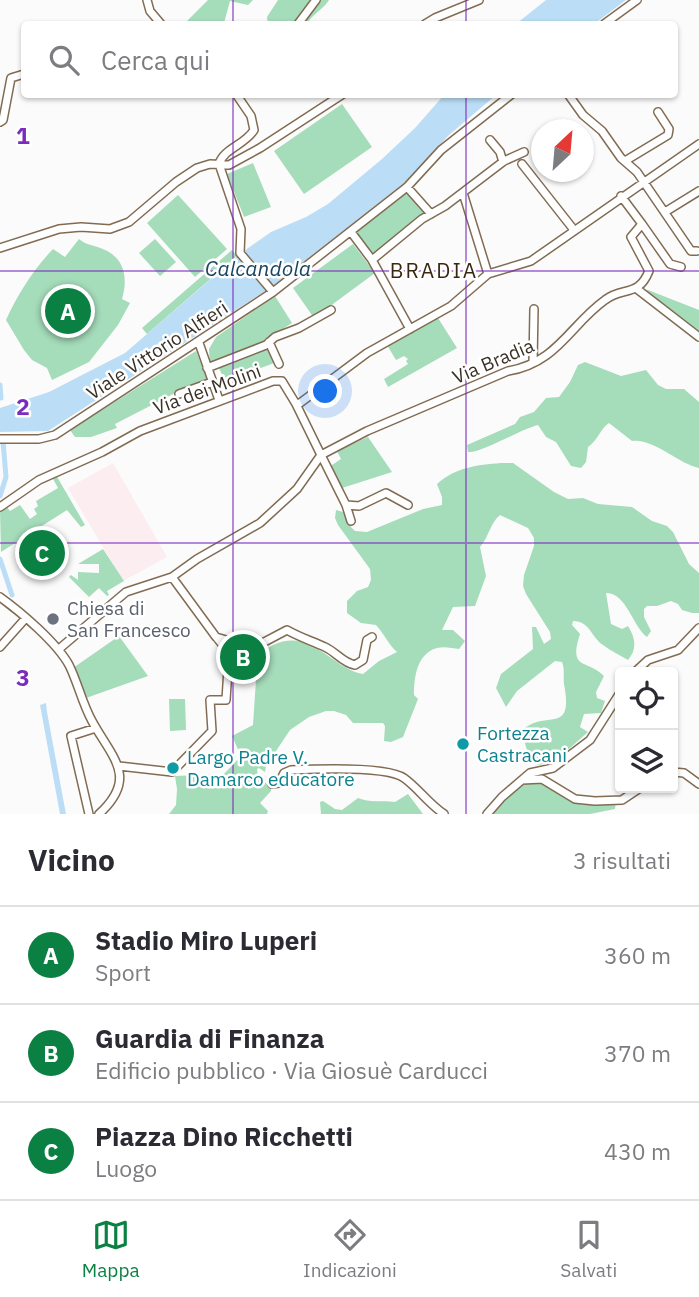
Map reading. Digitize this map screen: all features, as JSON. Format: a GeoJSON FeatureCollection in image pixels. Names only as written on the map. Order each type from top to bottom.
{"type":"FeatureCollection","features":[{"type":"Feature","properties":{"kind":"street"},"geometry":{"type":"LineString","coordinates":[[147,0],[150,11],[158,21]]}},
{"type":"Feature","properties":{"kind":"street"},"geometry":{"type":"LineString","coordinates":[[300,21],[316,0]]}},
{"type":"Feature","properties":{"kind":"street"},"geometry":{"type":"LineString","coordinates":[[430,21],[479,0]]}},
{"type":"Feature","properties":{"kind":"street"},"geometry":{"type":"LineString","coordinates":[[608,21],[637,0]]}},
{"type":"Feature","properties":{"kind":"street"},"geometry":{"type":"LineString","coordinates":[[0,122],[3,120],[12,78],[21,75]]}},
{"type":"Feature","properties":{"kind":"street"},"geometry":{"type":"LineString","coordinates":[[239,98],[251,116],[254,130],[248,138],[220,159],[219,164],[241,229],[240,253],[273,292]]}},
{"type":"Feature","properties":{"kind":"street"},"geometry":{"type":"LineString","coordinates":[[0,248],[59,229],[110,229],[141,214],[176,182],[202,164],[226,166],[337,98]]}},
{"type":"Feature","properties":{"kind":"street","name":"Viale Vittorio Alfieri"},"geometry":{"type":"LineString","coordinates":[[3,439],[39,439],[55,435],[199,343],[273,292],[351,232],[407,187],[441,150],[507,98]]}},
{"type":"Feature","properties":{"kind":"street"},"geometry":{"type":"LineString","coordinates":[[571,98],[625,162],[634,168],[691,251],[697,251]]}},
{"type":"Feature","properties":{"kind":"street"},"geometry":{"type":"LineString","coordinates":[[625,162],[668,135],[668,129],[658,113]]}},
{"type":"Feature","properties":{"kind":"street"},"geometry":{"type":"LineString","coordinates":[[489,140],[500,152],[503,162]]}},
{"type":"Feature","properties":{"kind":"street"},"geometry":{"type":"LineString","coordinates":[[351,521],[346,505],[296,404],[319,391],[367,353],[451,306],[488,274],[531,261],[699,144]]}},
{"type":"Feature","properties":{"kind":"street"},"geometry":{"type":"LineString","coordinates":[[372,260],[503,162],[524,152]]}},
{"type":"Feature","properties":{"kind":"street"},"geometry":{"type":"LineString","coordinates":[[522,164],[574,230]]}},
{"type":"Feature","properties":{"kind":"street"},"geometry":{"type":"LineString","coordinates":[[407,187],[431,214]]}},
{"type":"Feature","properties":{"kind":"street"},"geometry":{"type":"LineString","coordinates":[[665,212],[699,191]]}},
{"type":"Feature","properties":{"kind":"street"},"geometry":{"type":"LineString","coordinates":[[463,193],[488,274]]}},
{"type":"Feature","properties":{"kind":"street"},"geometry":{"type":"LineString","coordinates":[[621,196],[670,264],[681,267]]}},
{"type":"Feature","properties":{"kind":"street"},"geometry":{"type":"LineString","coordinates":[[642,224],[632,235],[632,239],[649,271],[637,289],[699,337]]}},
{"type":"Feature","properties":{"kind":"street"},"geometry":{"type":"LineString","coordinates":[[351,232],[372,260],[410,329]]}},
{"type":"Feature","properties":{"kind":"street","name":"Via Bradia"},"geometry":{"type":"LineString","coordinates":[[59,649],[126,592],[172,577],[267,517],[297,489],[321,454],[508,371],[522,369],[563,343],[605,299],[637,289]]}},
{"type":"Feature","properties":{"kind":"street"},"geometry":{"type":"LineString","coordinates":[[533,363],[534,309]]}},
{"type":"Feature","properties":{"kind":"street"},"geometry":{"type":"LineString","coordinates":[[207,368],[316,321],[331,310]]}},
{"type":"Feature","properties":{"kind":"street"},"geometry":{"type":"LineString","coordinates":[[269,342],[279,364]]}},
{"type":"Feature","properties":{"kind":"street"},"geometry":{"type":"LineString","coordinates":[[199,343],[219,400]]}},
{"type":"Feature","properties":{"kind":"street","name":"Via dei Molini"},"geometry":{"type":"LineString","coordinates":[[1,506],[39,480],[102,452],[139,431],[219,400],[280,380],[296,404]]}},
{"type":"Feature","properties":{"kind":"street"},"geometry":{"type":"LineString","coordinates":[[179,394],[212,382]]}},
{"type":"Feature","properties":{"kind":"street"},"geometry":{"type":"LineString","coordinates":[[346,505],[359,506],[386,493],[408,505]]}},
{"type":"Feature","properties":{"kind":"street"},"geometry":{"type":"LineString","coordinates":[[119,766],[172,772],[212,731],[210,700],[226,699],[229,653],[172,577]]}},
{"type":"Feature","properties":{"kind":"street"},"geometry":{"type":"LineString","coordinates":[[0,597],[59,649],[70,666],[87,711],[112,750],[121,779],[118,792],[99,814]]}},
{"type":"Feature","properties":{"kind":"street"},"geometry":{"type":"LineString","coordinates":[[0,647],[25,619]]}},
{"type":"Feature","properties":{"kind":"street"},"geometry":{"type":"LineString","coordinates":[[640,667],[648,660],[678,650],[699,628]]}},
{"type":"Feature","properties":{"kind":"street"},"geometry":{"type":"LineString","coordinates":[[216,637],[253,648],[287,630],[307,641],[327,647],[346,662],[355,665],[363,660],[367,640],[372,636]]}},
{"type":"Feature","properties":{"kind":"street"},"geometry":{"type":"LineString","coordinates":[[487,814],[521,780],[530,774],[553,768],[590,740],[615,701]]}},
{"type":"Feature","properties":{"kind":"street"},"geometry":{"type":"LineString","coordinates":[[89,814],[71,736],[96,728]]}},
{"type":"Feature","properties":{"kind":"street"},"geometry":{"type":"LineString","coordinates":[[272,784],[279,783],[284,773],[291,769],[391,773],[404,778],[444,814]]}},
{"type":"Feature","properties":{"kind":"street"},"geometry":{"type":"LineString","coordinates":[[678,772],[684,773],[699,784]]}},
{"type":"Feature","properties":{"kind":"street"},"geometry":{"type":"LineString","coordinates":[[521,780],[542,779],[575,799],[622,800],[632,793]]}},
{"type":"Feature","properties":{"kind":"shaded area"},"geometry":{"type":"Polygon","coordinates":[[[113,463],[167,557],[123,581],[68,488],[113,463]]]}},
{"type":"Feature","properties":{"kind":"green space"},"geometry":{"type":"Polygon","coordinates":[[[208,0],[253,0],[248,5],[230,1],[225,21],[187,21],[208,0]]]}},
{"type":"Feature","properties":{"kind":"green space"},"geometry":{"type":"Polygon","coordinates":[[[278,0],[329,0],[309,21],[268,21],[267,17],[278,0]]]}},
{"type":"Feature","properties":{"kind":"green space"},"geometry":{"type":"Polygon","coordinates":[[[342,104],[372,147],[304,194],[274,151],[342,104]]]}},
{"type":"Feature","properties":{"kind":"green space"},"geometry":{"type":"Polygon","coordinates":[[[253,163],[271,207],[244,217],[227,174],[253,163]]]}},
{"type":"Feature","properties":{"kind":"green space"},"geometry":{"type":"Polygon","coordinates":[[[408,190],[428,213],[373,257],[354,233],[408,190]]]}},
{"type":"Feature","properties":{"kind":"green space"},"geometry":{"type":"Polygon","coordinates":[[[178,195],[227,249],[195,277],[147,223],[178,195]]]}},
{"type":"Feature","properties":{"kind":"green space"},"geometry":{"type":"Polygon","coordinates":[[[79,239],[112,254],[121,264],[125,277],[122,299],[130,303],[118,325],[89,362],[52,380],[47,368],[32,360],[24,350],[6,320],[26,283],[53,249],[65,257],[79,239]]]}},
{"type":"Feature","properties":{"kind":"green space"},"geometry":{"type":"Polygon","coordinates":[[[155,239],[176,262],[160,276],[139,253],[155,239]]]}},
{"type":"Feature","properties":{"kind":"green space"},"geometry":{"type":"Polygon","coordinates":[[[353,244],[375,273],[314,318],[293,288],[353,244]]]}},
{"type":"Feature","properties":{"kind":"green space"},"geometry":{"type":"Polygon","coordinates":[[[232,250],[237,256],[147,334],[142,328],[232,250]]]}},
{"type":"Feature","properties":{"kind":"green space"},"geometry":{"type":"Polygon","coordinates":[[[648,290],[699,310],[699,333],[644,292],[648,290]]]}},
{"type":"Feature","properties":{"kind":"green space"},"geometry":{"type":"Polygon","coordinates":[[[275,296],[292,323],[252,349],[210,365],[209,349],[216,337],[275,296]]]}},
{"type":"Feature","properties":{"kind":"green space"},"geometry":{"type":"Polygon","coordinates":[[[438,318],[457,348],[388,387],[384,379],[408,364],[408,359],[404,356],[396,360],[387,345],[438,318]]]}},
{"type":"Feature","properties":{"kind":"green space"},"geometry":{"type":"Polygon","coordinates":[[[268,346],[277,362],[225,381],[218,366],[268,346]]]}},
{"type":"Feature","properties":{"kind":"green space"},"geometry":{"type":"Polygon","coordinates":[[[196,351],[207,378],[205,383],[177,392],[115,424],[117,428],[91,437],[75,437],[70,430],[196,351]]]}},
{"type":"Feature","properties":{"kind":"green space"},"geometry":{"type":"Polygon","coordinates":[[[585,362],[621,376],[646,370],[658,385],[666,389],[684,389],[699,402],[699,468],[649,443],[632,441],[609,423],[588,447],[586,462],[581,468],[571,466],[556,442],[546,437],[538,425],[482,449],[468,452],[467,445],[515,424],[520,417],[534,412],[546,398],[559,397],[578,365],[585,362]]]}},
{"type":"Feature","properties":{"kind":"green space"},"geometry":{"type":"Polygon","coordinates":[[[368,437],[392,472],[342,488],[329,467],[341,459],[337,451],[368,437]]]}},
{"type":"Feature","properties":{"kind":"green space"},"geometry":{"type":"Polygon","coordinates":[[[513,463],[568,499],[583,498],[598,504],[632,507],[652,521],[667,526],[673,532],[689,564],[699,573],[699,613],[682,610],[678,604],[671,601],[647,606],[644,609],[644,617],[651,631],[647,637],[619,598],[606,593],[611,624],[622,629],[628,626],[633,635],[634,648],[628,660],[603,645],[587,626],[573,621],[572,625],[580,634],[576,654],[578,659],[604,676],[596,692],[597,698],[605,701],[601,713],[584,714],[580,727],[588,732],[571,748],[544,764],[537,765],[527,750],[521,731],[540,721],[556,719],[565,710],[563,667],[562,662],[555,661],[517,691],[506,707],[496,688],[501,674],[533,649],[532,627],[536,627],[544,644],[551,639],[550,632],[523,586],[534,538],[528,528],[500,515],[480,547],[486,576],[475,606],[453,607],[442,630],[453,630],[465,641],[459,649],[442,647],[430,651],[420,661],[414,689],[414,695],[418,699],[403,737],[391,742],[384,741],[383,723],[353,723],[346,715],[326,711],[309,717],[290,730],[266,766],[265,772],[257,769],[258,777],[271,787],[271,791],[260,803],[268,811],[267,814],[169,814],[176,805],[175,776],[224,774],[241,756],[232,736],[253,725],[257,665],[260,656],[267,649],[287,641],[299,641],[311,645],[352,671],[363,674],[379,661],[397,652],[376,625],[361,623],[347,613],[347,601],[357,591],[368,587],[371,580],[370,569],[338,525],[336,510],[343,512],[355,531],[367,532],[423,509],[442,505],[437,484],[459,470],[513,463]]]}},
{"type":"Feature","properties":{"kind":"green space"},"geometry":{"type":"Polygon","coordinates":[[[56,475],[85,525],[81,527],[67,510],[1,552],[0,510],[6,506],[10,511],[20,505],[30,519],[37,514],[34,509],[38,506],[36,501],[58,488],[52,477],[56,475]]]}},
{"type":"Feature","properties":{"kind":"green space"},"geometry":{"type":"Polygon","coordinates":[[[103,549],[124,581],[107,591],[107,596],[99,588],[89,597],[69,577],[71,575],[78,580],[78,572],[99,573],[99,564],[78,564],[103,549]]]}},
{"type":"Feature","properties":{"kind":"green space"},"geometry":{"type":"Polygon","coordinates":[[[119,636],[148,676],[86,698],[73,668],[119,636]]]}},
{"type":"Feature","properties":{"kind":"green space"},"geometry":{"type":"Polygon","coordinates":[[[169,699],[185,699],[186,730],[170,731],[169,699]]]}},
{"type":"Feature","properties":{"kind":"green space"},"geometry":{"type":"Polygon","coordinates":[[[540,781],[576,800],[594,804],[616,802],[615,809],[590,814],[492,814],[522,783],[540,781]]]}},
{"type":"Feature","properties":{"kind":"green space"},"geometry":{"type":"Polygon","coordinates":[[[408,794],[423,814],[321,814],[320,802],[323,801],[342,810],[358,798],[395,802],[408,794]]]}},
{"type":"Feature","properties":{"kind":"water"},"geometry":{"type":"Polygon","coordinates":[[[546,0],[626,0],[598,21],[520,21],[546,0]]]}},
{"type":"Feature","properties":{"kind":"water","name":"Calcandola"},"geometry":{"type":"Polygon","coordinates":[[[441,98],[492,98],[449,135],[404,183],[270,288],[48,431],[0,432],[0,408],[49,392],[125,353],[241,253],[271,232],[328,204],[415,128],[441,98]]]}},
{"type":"Feature","properties":{"kind":"water"},"geometry":{"type":"Polygon","coordinates":[[[46,703],[66,814],[60,814],[40,705],[46,703]]]}},
{"type":"Feature","properties":{"kind":"waterway"},"geometry":{"type":"LineString","coordinates":[[0,385],[1,398]]}},
{"type":"Feature","properties":{"kind":"waterway"},"geometry":{"type":"LineString","coordinates":[[0,496],[6,477],[3,441]]}},
{"type":"Feature","properties":{"kind":"waterway"},"geometry":{"type":"LineString","coordinates":[[0,559],[12,595]]}},
{"type":"Feature","properties":{"kind":"place","name":"Stadio Miro Luperi"},"geometry":{"type":"Point","coordinates":[68,311]}},
{"type":"Feature","properties":{"kind":"place","name":"Piazza Dino Ricchetti"},"geometry":{"type":"Point","coordinates":[42,553]}},
{"type":"Feature","properties":{"kind":"place","name":"Chiesa di San Francesco"},"geometry":{"type":"Point","coordinates":[53,619]}},
{"type":"Feature","properties":{"kind":"place","name":"Guardia di Finanza"},"geometry":{"type":"Point","coordinates":[243,657]}},
{"type":"Feature","properties":{"kind":"place","name":"Fortezza Castracani"},"geometry":{"type":"Point","coordinates":[463,744]}},
{"type":"Feature","properties":{"kind":"place","name":"Largo Padre V. Damarco educatore"},"geometry":{"type":"Point","coordinates":[173,768]}},
{"type":"Feature","properties":{"kind":"district","name":"BRADIA"},"geometry":{"type":"Point","coordinates":[434,271]}}]}
